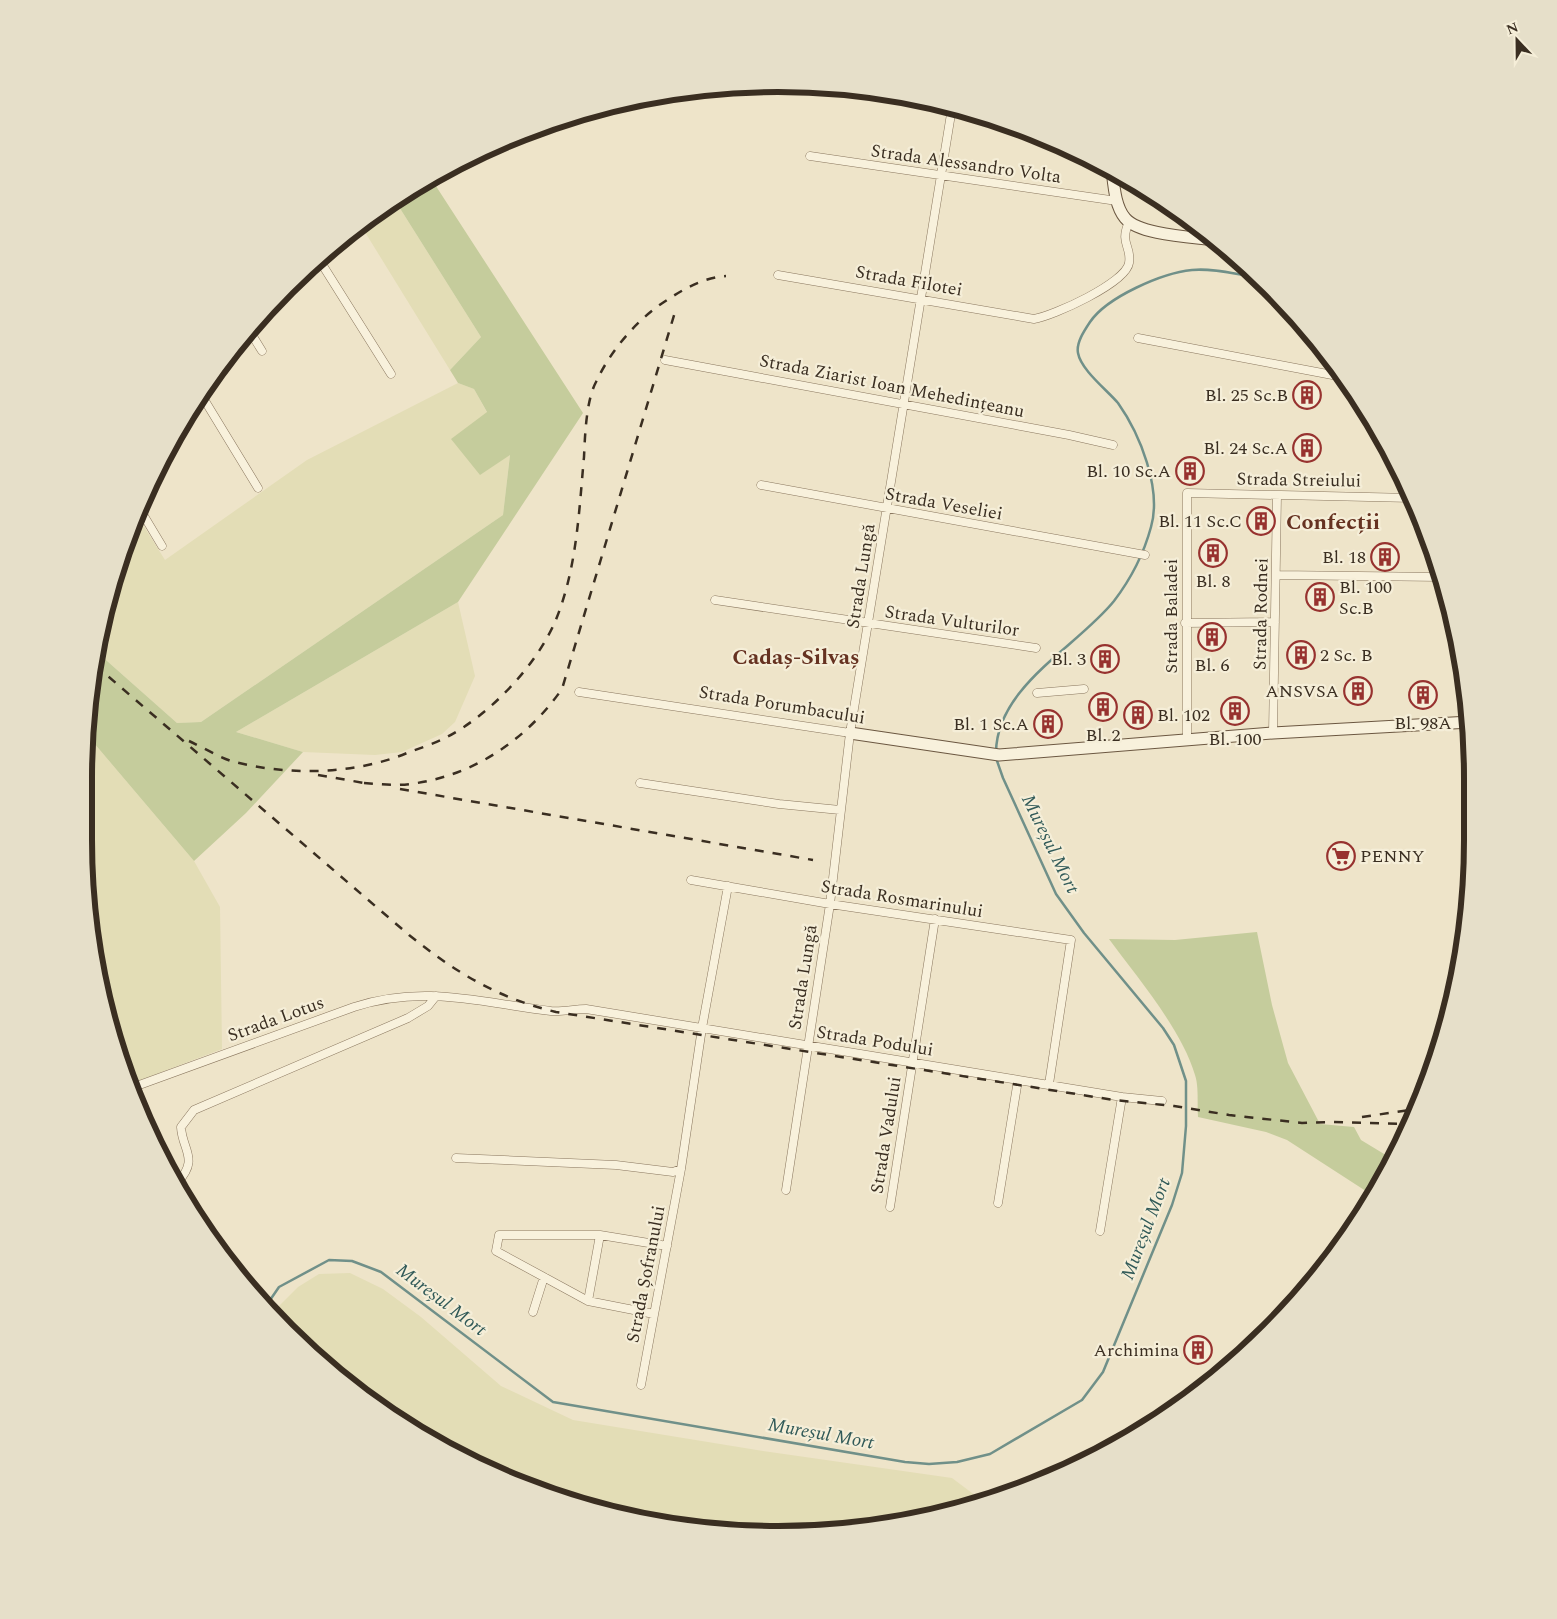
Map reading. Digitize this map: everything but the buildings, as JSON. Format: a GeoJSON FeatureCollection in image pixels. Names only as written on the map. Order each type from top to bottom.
{"type":"FeatureCollection","features":[{"type":"Feature","properties":{"kind":"street","name":"Strada Lungă"},"geometry":{"type":"LineString","coordinates":[[786,1190],[830,904],[850,733],[952,115]]}},
{"type":"Feature","properties":{"kind":"street","name":"Strada Alessandro Volta"},"geometry":{"type":"LineString","coordinates":[[810,156],[1119,206]]}},
{"type":"Feature","properties":{"kind":"street"},"geometry":{"type":"LineString","coordinates":[[1114,180],[1119,206],[1129,222],[1143,229],[1192,231]]}},
{"type":"Feature","properties":{"kind":"street","name":"Strada Filotei"},"geometry":{"type":"LineString","coordinates":[[778,275],[1034,318],[1073,305],[1112,282],[1126,270],[1130,260],[1124,236],[1129,222]]}},
{"type":"Feature","properties":{"kind":"street"},"geometry":{"type":"LineString","coordinates":[[323,266],[391,374]]}},
{"type":"Feature","properties":{"kind":"street"},"geometry":{"type":"LineString","coordinates":[[254,337],[262,351]]}},
{"type":"Feature","properties":{"kind":"street"},"geometry":{"type":"LineString","coordinates":[[1138,338],[1332,374]]}},
{"type":"Feature","properties":{"kind":"street","name":"Strada Ziarist Ioan Mehedințeanu"},"geometry":{"type":"LineString","coordinates":[[665,360],[1069,435],[1113,445]]}},
{"type":"Feature","properties":{"kind":"street"},"geometry":{"type":"LineString","coordinates":[[205,401],[258,488]]}},
{"type":"Feature","properties":{"kind":"street","name":"Strada Veseliei"},"geometry":{"type":"LineString","coordinates":[[761,485],[1145,556]]}},
{"type":"Feature","properties":{"kind":"street","name":"Strada Streiului"},"geometry":{"type":"LineString","coordinates":[[1187,493],[1404,498]]}},
{"type":"Feature","properties":{"kind":"street","name":"Strada Baladei"},"geometry":{"type":"LineString","coordinates":[[1187,493],[1185,624],[1187,740]]}},
{"type":"Feature","properties":{"kind":"street","name":"Strada Rodnei"},"geometry":{"type":"LineString","coordinates":[[1273,733],[1277,495]]}},
{"type":"Feature","properties":{"kind":"street"},"geometry":{"type":"LineString","coordinates":[[145,517],[162,546]]}},
{"type":"Feature","properties":{"kind":"street"},"geometry":{"type":"LineString","coordinates":[[1277,575],[1434,577]]}},
{"type":"Feature","properties":{"kind":"street","name":"Strada Vulturilor"},"geometry":{"type":"LineString","coordinates":[[714,600],[1036,648]]}},
{"type":"Feature","properties":{"kind":"street"},"geometry":{"type":"LineString","coordinates":[[1185,624],[1275,622]]}},
{"type":"Feature","properties":{"kind":"street"},"geometry":{"type":"LineString","coordinates":[[1037,693],[1084,689]]}},
{"type":"Feature","properties":{"kind":"street","name":"Strada Porumbacului"},"geometry":{"type":"LineString","coordinates":[[579,692],[980,754],[999,755],[1273,733],[1462,722]]}},
{"type":"Feature","properties":{"kind":"street"},"geometry":{"type":"LineString","coordinates":[[640,783],[779,804],[840,810]]}},
{"type":"Feature","properties":{"kind":"street","name":"Strada Rosmarinului"},"geometry":{"type":"LineString","coordinates":[[691,880],[830,904],[1071,940],[1049,1084]]}},
{"type":"Feature","properties":{"kind":"street"},"geometry":{"type":"LineString","coordinates":[[456,1158],[616,1165],[673,1172],[681,1168],[702,1028],[728,886]]}},
{"type":"Feature","properties":{"kind":"street","name":"Strada Vadului"},"geometry":{"type":"LineString","coordinates":[[890,1207],[935,919]]}},
{"type":"Feature","properties":{"kind":"street"},"geometry":{"type":"LineString","coordinates":[[181,1178],[186,1170],[190,1154],[181,1127],[194,1110],[408,1018],[428,1006],[436,996]]}},
{"type":"Feature","properties":{"kind":"street","name":"Strada Podului"},"geometry":{"type":"LineString","coordinates":[[436,996],[471,998],[552,1011],[586,1009],[1122,1097],[1162,1101]]}},
{"type":"Feature","properties":{"kind":"street","name":"Strada Lotus"},"geometry":{"type":"LineString","coordinates":[[138,1085],[380,998],[436,996]]}},
{"type":"Feature","properties":{"kind":"street"},"geometry":{"type":"LineString","coordinates":[[998,1203],[1018,1080]]}},
{"type":"Feature","properties":{"kind":"street"},"geometry":{"type":"LineString","coordinates":[[1100,1231],[1122,1097]]}},
{"type":"Feature","properties":{"kind":"street","name":"Strada Șofranului"},"geometry":{"type":"LineString","coordinates":[[641,1384],[681,1168]]}},
{"type":"Feature","properties":{"kind":"street"},"geometry":{"type":"LineString","coordinates":[[654,1314],[588,1301],[496,1251],[499,1235],[600,1235],[667,1246]]}},
{"type":"Feature","properties":{"kind":"street"},"geometry":{"type":"LineString","coordinates":[[588,1301],[600,1235]]}},
{"type":"Feature","properties":{"kind":"street"},"geometry":{"type":"LineString","coordinates":[[534,1312],[544,1277]]}},
{"type":"Feature","properties":{"kind":"shaded area"},"geometry":{"type":"Polygon","coordinates":[[[399,207],[481,337],[450,370],[365,231],[399,207]]]}},
{"type":"Feature","properties":{"kind":"shaded area"},"geometry":{"type":"Polygon","coordinates":[[[458,383],[474,389],[510,454],[503,515],[201,722],[177,723],[104,658],[116,601],[142,524],[165,560],[307,460],[458,383]]]}},
{"type":"Feature","properties":{"kind":"shaded area"},"geometry":{"type":"Polygon","coordinates":[[[458,602],[475,676],[455,722],[442,734],[402,752],[375,755],[303,752],[236,732],[458,602]]]}},
{"type":"Feature","properties":{"kind":"shaded area"},"geometry":{"type":"Polygon","coordinates":[[[94,743],[194,861],[220,907],[222,1049],[137,1081],[116,1018],[98,930],[92,841],[94,743]]]}},
{"type":"Feature","properties":{"kind":"shaded area"},"geometry":{"type":"Polygon","coordinates":[[[350,1273],[383,1289],[421,1317],[501,1386],[573,1420],[763,1451],[952,1478],[977,1497],[912,1513],[868,1521],[778,1526],[689,1521],[601,1503],[558,1490],[475,1456],[435,1435],[361,1385],[326,1356],[278,1309],[298,1287],[319,1274],[350,1273]]]}},
{"type":"Feature","properties":{"kind":"green space"},"geometry":{"type":"Polygon","coordinates":[[[435,185],[583,413],[458,602],[236,732],[303,752],[246,813],[194,861],[94,743],[98,689],[104,658],[177,723],[201,722],[503,515],[510,455],[480,475],[451,439],[487,412],[474,389],[458,383],[450,370],[481,337],[399,207],[435,185]]]}},
{"type":"Feature","properties":{"kind":"green space"},"geometry":{"type":"Polygon","coordinates":[[[1257,932],[1272,1005],[1288,1063],[1320,1124],[1354,1127],[1361,1140],[1388,1156],[1368,1192],[1287,1140],[1266,1132],[1198,1117],[1196,1080],[1189,1058],[1180,1040],[1158,1004],[1109,939],[1175,940],[1257,932]]]}},
{"type":"Feature","properties":{"kind":"waterway","name":"Mureșul Mort"},"geometry":{"type":"LineString","coordinates":[[996,752],[1000,728],[1010,707],[1024,687],[1114,601],[1136,566],[1145,547],[1151,527],[1154,512],[1154,496],[1147,462],[1134,430],[1118,403],[1089,373],[1080,359],[1078,349],[1083,333],[1098,313],[1109,304],[1122,295],[1151,281],[1192,270],[1245,275]]}},
{"type":"Feature","properties":{"kind":"waterway","name":"Mureșul Mort"},"geometry":{"type":"LineString","coordinates":[[270,1300],[279,1287],[329,1260],[352,1261],[381,1272],[553,1402],[905,1462],[929,1464],[957,1462],[990,1454],[1082,1400],[1103,1372],[1172,1205],[1182,1173],[1186,1126],[1186,1081],[1174,1045],[1163,1028],[1084,933],[1056,894],[1003,778],[996,758]]}},
{"type":"Feature","properties":{"kind":"railway"},"geometry":{"type":"LineString","coordinates":[[189,741],[231,761],[252,766],[297,771],[343,769],[387,760],[437,742],[464,727],[480,715],[512,686],[526,669],[549,634],[564,598],[576,538],[588,409],[593,390],[608,360],[632,329],[669,299],[708,279],[726,276]]}},
{"type":"Feature","properties":{"kind":"railway"},"geometry":{"type":"LineString","coordinates":[[364,783],[410,784],[433,780],[477,764],[515,739],[548,707],[562,689],[675,312]]}},
{"type":"Feature","properties":{"kind":"railway"},"geometry":{"type":"LineString","coordinates":[[101,670],[409,935],[460,972],[496,991],[535,1006],[556,1012],[1114,1100],[1302,1123],[1403,1124]]}},
{"type":"Feature","properties":{"kind":"railway"},"geometry":{"type":"LineString","coordinates":[[318,775],[370,784]]}},
{"type":"Feature","properties":{"kind":"railway"},"geometry":{"type":"LineString","coordinates":[[400,789],[813,860]]}},
{"type":"Feature","properties":{"kind":"railway"},"geometry":{"type":"LineString","coordinates":[[1362,1117],[1409,1110]]}},
{"type":"Feature","properties":{"kind":"place","name":"Bl. 25 Sc.B"},"geometry":{"type":"Point","coordinates":[1307,395]}},
{"type":"Feature","properties":{"kind":"place","name":"Bl. 24 Sc.A"},"geometry":{"type":"Point","coordinates":[1307,448]}},
{"type":"Feature","properties":{"kind":"place","name":"Bl. 10 Sc.A"},"geometry":{"type":"Point","coordinates":[1190,471]}},
{"type":"Feature","properties":{"kind":"place","name":"Bl. 11 Sc.C"},"geometry":{"type":"Point","coordinates":[1261,521]}},
{"type":"Feature","properties":{"kind":"place","name":"Bl. 8"},"geometry":{"type":"Point","coordinates":[1213,553]}},
{"type":"Feature","properties":{"kind":"place","name":"Bl. 18"},"geometry":{"type":"Point","coordinates":[1385,557]}},
{"type":"Feature","properties":{"kind":"place","name":"Bl. 100 Sc.B"},"geometry":{"type":"Point","coordinates":[1320,597]}},
{"type":"Feature","properties":{"kind":"place","name":"Bl. 6"},"geometry":{"type":"Point","coordinates":[1212,637]}},
{"type":"Feature","properties":{"kind":"place","name":"2 Sc. B"},"geometry":{"type":"Point","coordinates":[1301,655]}},
{"type":"Feature","properties":{"kind":"place","name":"Bl. 3"},"geometry":{"type":"Point","coordinates":[1105,659]}},
{"type":"Feature","properties":{"kind":"place","name":"ANSVSA"},"geometry":{"type":"Point","coordinates":[1358,691]}},
{"type":"Feature","properties":{"kind":"place","name":"Bl. 98A"},"geometry":{"type":"Point","coordinates":[1423,695]}},
{"type":"Feature","properties":{"kind":"place","name":"Bl. 2"},"geometry":{"type":"Point","coordinates":[1103,707]}},
{"type":"Feature","properties":{"kind":"place","name":"Bl. 100"},"geometry":{"type":"Point","coordinates":[1235,711]}},
{"type":"Feature","properties":{"kind":"place","name":"Bl. 102"},"geometry":{"type":"Point","coordinates":[1138,715]}},
{"type":"Feature","properties":{"kind":"place","name":"Bl. 1 Sc.A"},"geometry":{"type":"Point","coordinates":[1048,724]}},
{"type":"Feature","properties":{"kind":"place","name":"PENNY"},"geometry":{"type":"Point","coordinates":[1341,856]}},
{"type":"Feature","properties":{"kind":"place","name":"Archimina"},"geometry":{"type":"Point","coordinates":[1198,1350]}},
{"type":"Feature","properties":{"kind":"district","name":"Confecții"},"geometry":{"type":"Point","coordinates":[1333,522]}},
{"type":"Feature","properties":{"kind":"district","name":"Cadaș-Silvaș"},"geometry":{"type":"Point","coordinates":[796,657]}}]}
